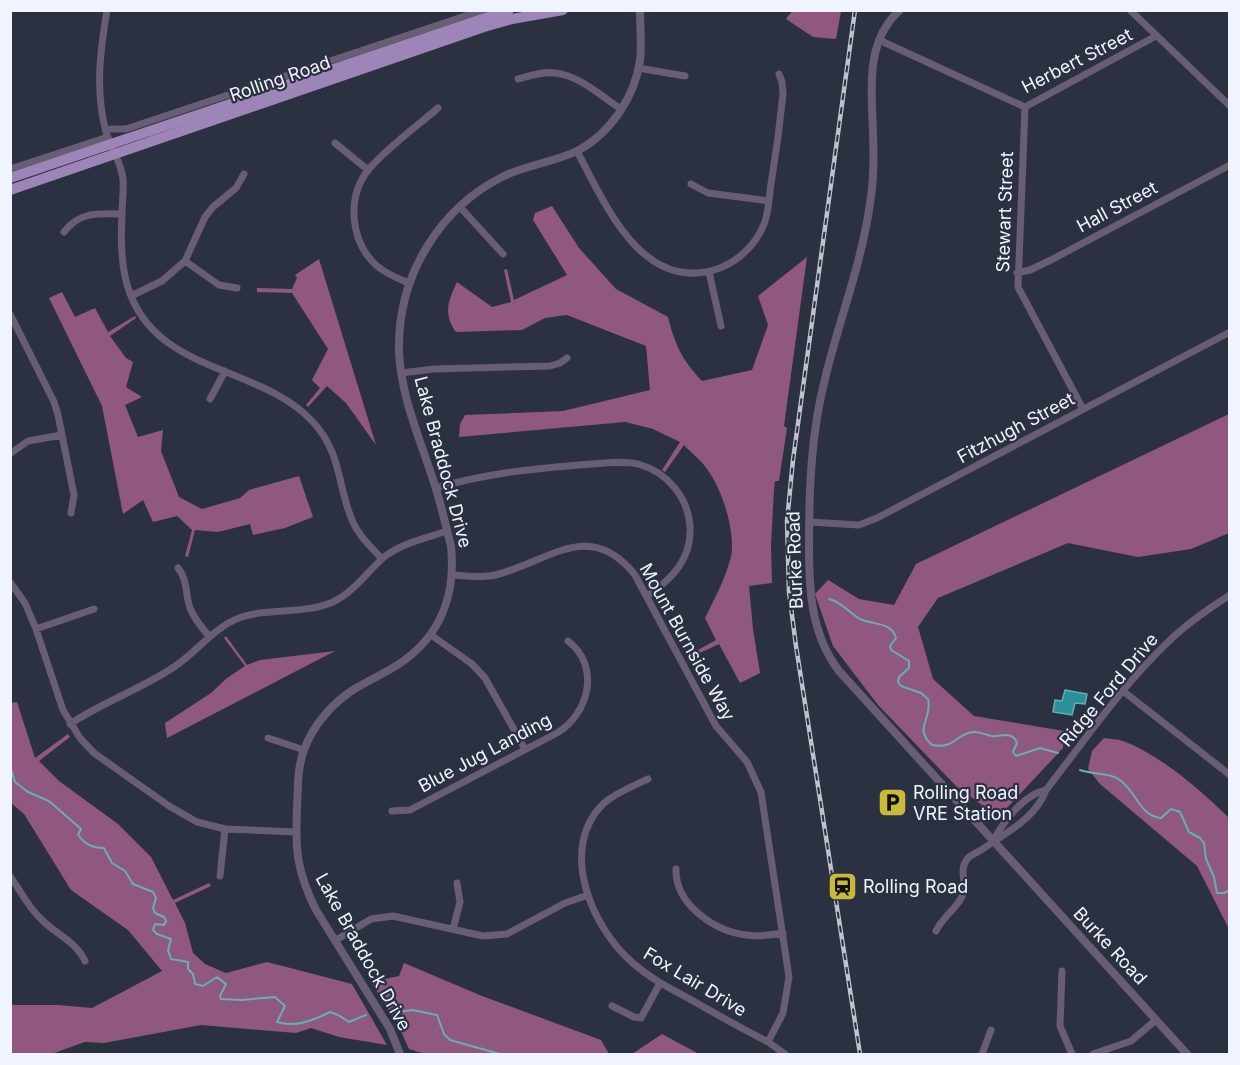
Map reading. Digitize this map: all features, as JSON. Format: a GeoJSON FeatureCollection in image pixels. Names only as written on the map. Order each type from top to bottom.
{"type":"FeatureCollection","features":[{"type":"Feature","properties":{"kind":"main road","name":"Rolling Road"},"geometry":{"type":"LineString","coordinates":[[10,178],[111,141],[509,10]]}},
{"type":"Feature","properties":{"kind":"main road","name":"Rolling Road"},"geometry":{"type":"LineString","coordinates":[[10,190],[484,27],[512,19],[563,10]]}},
{"type":"Feature","properties":{"kind":"street"},"geometry":{"type":"LineString","coordinates":[[107,10],[99,71],[99,95],[123,179],[121,264],[131,297],[145,319],[166,341],[186,353],[290,402],[315,424],[328,443],[338,465],[354,525],[360,536],[382,559]]}},
{"type":"Feature","properties":{"kind":"street","name":"Rolling Road"},"geometry":{"type":"LineString","coordinates":[[111,129],[126,129],[483,10]]}},
{"type":"Feature","properties":{"kind":"street","name":"Lake Braddock Drive"},"geometry":{"type":"LineString","coordinates":[[400,1054],[390,1029],[316,910],[303,882],[297,856],[296,832],[298,780],[304,750],[319,723],[336,703],[355,688],[400,663],[431,635],[446,604],[453,575],[451,546],[436,488],[401,374],[400,322],[409,283],[431,240],[459,207],[479,191],[506,175],[577,151],[603,131],[621,110],[638,68],[640,10]]}},
{"type":"Feature","properties":{"kind":"street","name":"Burke Road"},"geometry":{"type":"LineString","coordinates":[[900,10],[889,22],[879,40],[871,77],[874,158],[870,203],[855,272],[820,399],[812,461],[809,522],[811,601],[816,624],[826,651],[845,678],[1187,1054]]}},
{"type":"Feature","properties":{"kind":"street"},"geometry":{"type":"LineString","coordinates":[[1130,10],[1230,106]]}},
{"type":"Feature","properties":{"kind":"street","name":"Herbert Street"},"geometry":{"type":"LineString","coordinates":[[879,40],[1025,107],[1156,36]]}},
{"type":"Feature","properties":{"kind":"street"},"geometry":{"type":"LineString","coordinates":[[638,68],[685,76]]}},
{"type":"Feature","properties":{"kind":"street"},"geometry":{"type":"LineString","coordinates":[[518,79],[545,73],[565,75],[621,110]]}},
{"type":"Feature","properties":{"kind":"street"},"geometry":{"type":"LineString","coordinates":[[577,151],[606,204],[630,240],[641,252],[672,270],[691,273],[709,272],[734,261],[751,246],[764,224],[783,94],[779,74]]}},
{"type":"Feature","properties":{"kind":"street","name":"Stewart Street"},"geometry":{"type":"LineString","coordinates":[[1025,107],[1018,287],[1083,409]]}},
{"type":"Feature","properties":{"kind":"street"},"geometry":{"type":"LineString","coordinates":[[409,283],[393,277],[378,267],[366,254],[358,238],[354,221],[355,203],[360,185],[368,170],[438,108]]}},
{"type":"Feature","properties":{"kind":"street"},"geometry":{"type":"LineString","coordinates":[[104,119],[111,129],[111,141]]}},
{"type":"Feature","properties":{"kind":"street","name":"Rolling Road"},"geometry":{"type":"LineString","coordinates":[[10,169],[111,141]]}},
{"type":"Feature","properties":{"kind":"street"},"geometry":{"type":"LineString","coordinates":[[335,143],[368,170]]}},
{"type":"Feature","properties":{"kind":"street","name":"Hall Street"},"geometry":{"type":"LineString","coordinates":[[1017,273],[1030,270],[1051,260],[1230,165]]}},
{"type":"Feature","properties":{"kind":"street"},"geometry":{"type":"LineString","coordinates":[[131,297],[162,281],[185,261],[205,217],[213,207],[236,188],[243,174]]}},
{"type":"Feature","properties":{"kind":"street"},"geometry":{"type":"LineString","coordinates":[[691,184],[708,193],[769,201]]}},
{"type":"Feature","properties":{"kind":"street"},"geometry":{"type":"LineString","coordinates":[[459,207],[503,254]]}},
{"type":"Feature","properties":{"kind":"street"},"geometry":{"type":"LineString","coordinates":[[64,232],[74,221],[87,215],[122,214]]}},
{"type":"Feature","properties":{"kind":"street"},"geometry":{"type":"LineString","coordinates":[[185,261],[219,285],[237,288]]}},
{"type":"Feature","properties":{"kind":"street"},"geometry":{"type":"LineString","coordinates":[[709,272],[721,326]]}},
{"type":"Feature","properties":{"kind":"street"},"geometry":{"type":"LineString","coordinates":[[10,314],[54,402],[74,495],[71,513]]}},
{"type":"Feature","properties":{"kind":"street","name":"Fitzhugh Street"},"geometry":{"type":"LineString","coordinates":[[809,522],[862,524],[1230,332]]}},
{"type":"Feature","properties":{"kind":"street"},"geometry":{"type":"LineString","coordinates":[[401,374],[434,369],[550,366],[567,358]]}},
{"type":"Feature","properties":{"kind":"street"},"geometry":{"type":"LineString","coordinates":[[210,399],[225,370]]}},
{"type":"Feature","properties":{"kind":"street"},"geometry":{"type":"LineString","coordinates":[[11,453],[28,441],[62,435]]}},
{"type":"Feature","properties":{"kind":"street"},"geometry":{"type":"LineString","coordinates":[[436,488],[485,475],[536,469],[622,462],[638,464],[653,470],[669,482],[681,497],[688,514],[690,534],[687,553],[679,569],[667,582],[648,596]]}},
{"type":"Feature","properties":{"kind":"street"},"geometry":{"type":"LineString","coordinates":[[70,724],[173,667],[220,628],[242,617],[314,608],[332,602],[349,591],[382,559],[402,547],[447,531]]}},
{"type":"Feature","properties":{"kind":"street","name":"Mount Burnside Way"},"geometry":{"type":"LineString","coordinates":[[453,575],[495,574],[561,549],[580,546],[606,551],[623,562],[635,574],[716,726],[747,762],[759,785],[789,967],[783,1013],[768,1042]]}},
{"type":"Feature","properties":{"kind":"street"},"geometry":{"type":"LineString","coordinates":[[178,568],[185,576],[188,599],[193,614],[209,636]]}},
{"type":"Feature","properties":{"kind":"street"},"geometry":{"type":"LineString","coordinates":[[10,582],[25,603],[36,629],[58,699],[70,724],[94,753],[169,807],[197,822],[225,830],[296,832]]}},
{"type":"Feature","properties":{"kind":"street","name":"Ridge Ford Drive"},"geometry":{"type":"LineString","coordinates":[[993,841],[1010,832],[1041,803],[1046,790],[1123,691],[1167,642],[1230,595]]}},
{"type":"Feature","properties":{"kind":"street"},"geometry":{"type":"LineString","coordinates":[[36,629],[94,609]]}},
{"type":"Feature","properties":{"kind":"street"},"geometry":{"type":"LineString","coordinates":[[431,635],[472,664],[485,678],[525,749]]}},
{"type":"Feature","properties":{"kind":"street","name":"Blue Jug Landing"},"geometry":{"type":"LineString","coordinates":[[392,811],[410,810],[557,733],[570,723],[586,697],[588,680],[586,663],[581,653],[568,641]]}},
{"type":"Feature","properties":{"kind":"street"},"geometry":{"type":"LineString","coordinates":[[1123,691],[1230,775]]}},
{"type":"Feature","properties":{"kind":"street"},"geometry":{"type":"LineString","coordinates":[[268,738],[304,750]]}},
{"type":"Feature","properties":{"kind":"street","name":"Fox Lair Drive"},"geometry":{"type":"LineString","coordinates":[[648,779],[611,797],[596,812],[584,836],[583,870],[588,895],[599,921],[615,945],[633,964],[785,1054]]}},
{"type":"Feature","properties":{"kind":"street","name":"Ridge Ford Drive"},"geometry":{"type":"LineString","coordinates":[[993,841],[1002,824],[1035,792],[1046,790]]}},
{"type":"Feature","properties":{"kind":"street"},"geometry":{"type":"LineString","coordinates":[[220,876],[225,830]]}},
{"type":"Feature","properties":{"kind":"street"},"geometry":{"type":"LineString","coordinates":[[936,930],[963,895],[962,873],[965,862],[993,841]]}},
{"type":"Feature","properties":{"kind":"street"},"geometry":{"type":"LineString","coordinates":[[676,869],[678,885],[687,901],[715,925],[746,935],[783,933]]}},
{"type":"Feature","properties":{"kind":"street"},"geometry":{"type":"LineString","coordinates":[[10,876],[35,912],[47,925],[76,946],[85,961]]}},
{"type":"Feature","properties":{"kind":"street"},"geometry":{"type":"LineString","coordinates":[[453,929],[460,897],[457,883]]}},
{"type":"Feature","properties":{"kind":"street"},"geometry":{"type":"LineString","coordinates":[[336,940],[364,923],[385,916],[404,917],[483,936],[507,934],[565,903],[588,895]]}},
{"type":"Feature","properties":{"kind":"street"},"geometry":{"type":"LineString","coordinates":[[1062,971],[1060,1026],[1072,1054]]}},
{"type":"Feature","properties":{"kind":"street"},"geometry":{"type":"LineString","coordinates":[[612,1006],[640,1018],[660,982]]}},
{"type":"Feature","properties":{"kind":"street"},"geometry":{"type":"LineString","coordinates":[[1093,1054],[1131,1041],[1156,1020]]}},
{"type":"Feature","properties":{"kind":"street"},"geometry":{"type":"LineString","coordinates":[[982,1054],[990,1030]]}},
{"type":"Feature","properties":{"kind":"shaded area"},"geometry":{"type":"Polygon","coordinates":[[[793,10],[841,11],[836,39],[813,37],[786,19],[793,10]]]}},
{"type":"Feature","properties":{"kind":"shaded area"},"geometry":{"type":"Polygon","coordinates":[[[552,206],[579,248],[616,289],[668,317],[680,352],[702,381],[752,370],[768,325],[758,296],[807,257],[784,426],[787,428],[779,481],[775,481],[774,489],[771,545],[772,583],[749,586],[760,673],[740,683],[719,644],[689,658],[687,656],[716,640],[705,618],[726,573],[732,547],[730,523],[713,477],[684,445],[665,472],[662,470],[680,442],[653,429],[625,422],[459,437],[460,424],[465,415],[563,411],[650,390],[646,346],[567,315],[545,318],[522,330],[456,332],[452,325],[448,307],[457,282],[492,307],[511,302],[504,270],[507,269],[514,300],[567,275],[533,220],[535,213],[552,206]]]}},
{"type":"Feature","properties":{"kind":"shaded area"},"geometry":{"type":"Polygon","coordinates":[[[319,259],[376,445],[346,403],[327,386],[308,407],[306,405],[320,388],[312,380],[328,349],[292,293],[257,292],[257,288],[292,289],[297,278],[295,275],[319,259]]]}},
{"type":"Feature","properties":{"kind":"shaded area"},"geometry":{"type":"Polygon","coordinates":[[[62,292],[75,317],[95,308],[108,332],[135,316],[136,318],[110,336],[126,358],[133,362],[126,387],[142,397],[125,405],[138,437],[163,430],[161,451],[179,497],[202,509],[240,498],[249,490],[299,476],[313,517],[285,528],[253,535],[250,524],[218,532],[195,530],[188,557],[185,556],[192,530],[177,516],[153,522],[143,500],[123,514],[102,406],[49,298],[62,292]]]}},
{"type":"Feature","properties":{"kind":"shaded area"},"geometry":{"type":"Polygon","coordinates":[[[1229,414],[1229,533],[1191,549],[1138,557],[1068,543],[938,598],[918,627],[933,679],[974,716],[1064,731],[1063,748],[1003,812],[986,808],[956,786],[878,705],[833,646],[815,594],[828,580],[859,599],[894,605],[916,564],[1229,414]]]}},
{"type":"Feature","properties":{"kind":"shaded area"},"geometry":{"type":"Polygon","coordinates":[[[226,636],[247,665],[260,660],[335,651],[167,738],[165,723],[211,693],[245,666],[224,638],[226,636]]]}},
{"type":"Feature","properties":{"kind":"shaded area"},"geometry":{"type":"Polygon","coordinates":[[[1065,690],[1087,694],[1085,704],[1075,703],[1072,715],[1053,712],[1055,700],[1062,701],[1065,690]]]}},
{"type":"Feature","properties":{"kind":"shaded area"},"geometry":{"type":"Polygon","coordinates":[[[17,702],[35,758],[68,734],[70,737],[39,761],[59,781],[118,824],[151,857],[173,900],[209,883],[211,886],[175,903],[185,923],[193,953],[205,964],[226,973],[267,962],[352,984],[387,1045],[339,1037],[311,1028],[296,1033],[201,1025],[104,1043],[85,1042],[55,1054],[11,1054],[11,1005],[92,1008],[162,971],[128,930],[71,890],[24,814],[11,803],[11,703],[17,702]]]}},
{"type":"Feature","properties":{"kind":"shaded area"},"geometry":{"type":"Polygon","coordinates":[[[1104,738],[1123,741],[1151,755],[1193,785],[1229,818],[1229,929],[1197,866],[1100,784],[1088,769],[1092,751],[1104,738]]]}},
{"type":"Feature","properties":{"kind":"shaded area"},"geometry":{"type":"Polygon","coordinates":[[[404,963],[482,996],[601,1040],[609,1054],[425,1054],[409,1049],[399,1027],[371,982],[399,976],[404,963]]]}},
{"type":"Feature","properties":{"kind":"shaded area"},"geometry":{"type":"Polygon","coordinates":[[[662,1034],[699,1054],[632,1054],[662,1034]]]}},
{"type":"Feature","properties":{"kind":"waterway"},"geometry":{"type":"LineString","coordinates":[[829,599],[837,602],[860,619],[891,629],[894,633],[896,638],[890,646],[891,650],[909,661],[909,668],[899,677],[898,682],[901,686],[921,693],[928,699],[929,706],[924,733],[932,745],[946,745],[962,735],[975,732],[992,736],[1014,737],[1017,743],[1013,752],[1016,756],[1040,748],[1058,753]]}},
{"type":"Feature","properties":{"kind":"waterway"},"geometry":{"type":"LineString","coordinates":[[10,766],[15,782],[28,792],[49,801],[81,829],[78,835],[83,841],[89,845],[104,848],[112,863],[125,871],[133,884],[153,892],[156,898],[153,908],[155,913],[164,917],[166,921],[164,925],[155,924],[153,930],[171,939],[168,950],[171,959],[188,962],[188,969],[193,974],[195,984],[203,986],[217,977],[226,984],[220,996],[221,999],[275,997],[285,1006],[277,1022],[284,1024],[304,1022],[330,1012],[349,1022],[366,1015]]}},
{"type":"Feature","properties":{"kind":"waterway"},"geometry":{"type":"LineString","coordinates":[[1080,770],[1117,778],[1154,817],[1161,818],[1171,809],[1180,812],[1189,832],[1204,843],[1206,859],[1214,877],[1217,893],[1230,890]]}},
{"type":"Feature","properties":{"kind":"waterway"},"geometry":{"type":"LineString","coordinates":[[392,1013],[412,1010],[437,1015],[444,1034],[450,1040],[500,1054]]}},
{"type":"Feature","properties":{"kind":"railway"},"geometry":{"type":"LineString","coordinates":[[855,10],[793,460],[787,521],[789,592],[796,646],[860,1054]]}},
{"type":"Feature","properties":{"kind":"place","name":"Rolling Road VRE Station"},"geometry":{"type":"Point","coordinates":[892,803]}},
{"type":"Feature","properties":{"kind":"place","name":"Rolling Road"},"geometry":{"type":"Point","coordinates":[842,887]}}]}
